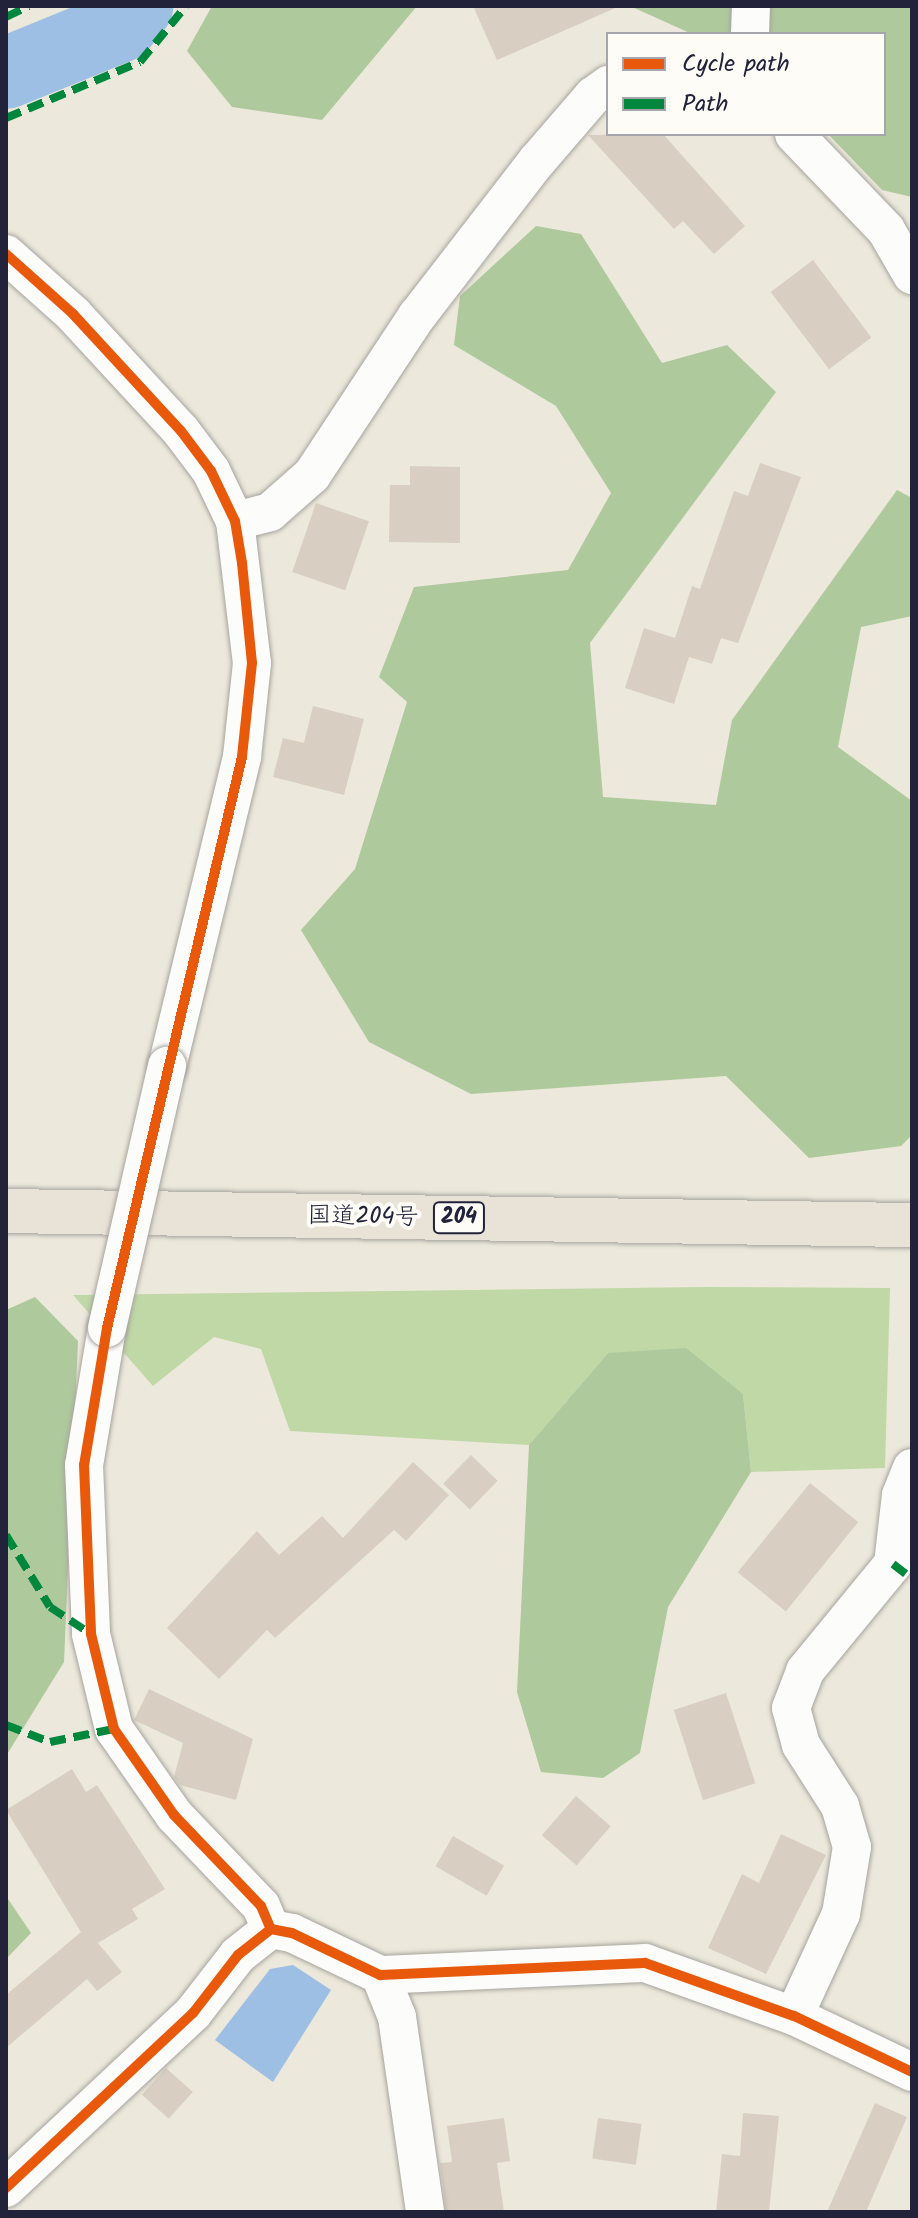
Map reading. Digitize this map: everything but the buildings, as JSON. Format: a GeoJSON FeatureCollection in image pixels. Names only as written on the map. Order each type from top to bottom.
{"type":"FeatureCollection","features":[{"type":"Feature","properties":{"kind":"highway","name":"国道204号"},"geometry":{"type":"LineString","coordinates":[[6,1211],[912,1225]]}},
{"type":"Feature","properties":{"kind":"street"},"geometry":{"type":"LineString","coordinates":[[750,32],[751,6]]}},
{"type":"Feature","properties":{"kind":"street"},"geometry":{"type":"LineString","coordinates":[[235,521],[270,512],[312,475],[417,316],[537,161],[593,96],[606,86]]}},
{"type":"Feature","properties":{"kind":"street"},"geometry":{"type":"LineString","coordinates":[[796,136],[886,230],[912,275]]}},
{"type":"Feature","properties":{"kind":"street"},"geometry":{"type":"LineString","coordinates":[[6,254],[73,314],[181,431],[211,471],[235,521],[252,663],[242,757],[107,1328],[84,1465],[91,1634],[114,1729],[174,1815],[261,1906],[271,1929]]}},
{"type":"Feature","properties":{"kind":"street"},"geometry":{"type":"LineString","coordinates":[[794,2016],[841,1914],[852,1847],[840,1806],[801,1745],[791,1708],[805,1671],[893,1564],[901,1495],[912,1468]]}},
{"type":"Feature","properties":{"kind":"street"},"geometry":{"type":"LineString","coordinates":[[6,2188],[193,2013],[238,1955],[271,1929],[292,1933],[380,1975],[645,1963],[794,2016],[912,2072]]}},
{"type":"Feature","properties":{"kind":"street"},"geometry":{"type":"LineString","coordinates":[[380,1975],[397,2017],[425,2212]]}},
{"type":"Feature","properties":{"kind":"green space"},"geometry":{"type":"Polygon","coordinates":[[[212,6],[417,6],[322,120],[232,107],[187,51],[212,6]]]}},
{"type":"Feature","properties":{"kind":"green space"},"geometry":{"type":"Polygon","coordinates":[[[630,6],[912,6],[912,197],[882,190],[830,136],[886,136],[886,32],[688,32],[630,6]]]}},
{"type":"Feature","properties":{"kind":"green space"},"geometry":{"type":"Polygon","coordinates":[[[536,226],[581,234],[662,363],[727,345],[776,392],[590,643],[603,797],[716,805],[732,720],[897,490],[912,498],[912,616],[861,627],[838,747],[912,801],[912,1135],[901,1146],[809,1158],[726,1076],[471,1094],[369,1042],[301,930],[355,869],[407,702],[379,677],[414,587],[568,570],[611,493],[556,406],[454,345],[460,296],[536,226]]]}},
{"type":"Feature","properties":{"kind":"green space"},"geometry":{"type":"Polygon","coordinates":[[[706,1287],[890,1288],[885,1468],[751,1472],[743,1394],[608,1353],[529,1445],[290,1431],[261,1349],[214,1337],[153,1386],[73,1295],[706,1287]]]}},
{"type":"Feature","properties":{"kind":"green space"},"geometry":{"type":"Polygon","coordinates":[[[35,1297],[78,1341],[64,1662],[6,1756],[6,1310],[35,1297]]]}},
{"type":"Feature","properties":{"kind":"green space"},"geometry":{"type":"Polygon","coordinates":[[[686,1348],[743,1394],[751,1472],[668,1607],[640,1753],[603,1778],[541,1772],[517,1692],[529,1445],[608,1353],[686,1348]]]}},
{"type":"Feature","properties":{"kind":"green space"},"geometry":{"type":"Polygon","coordinates":[[[6,1896],[31,1933],[6,1959],[6,1896]]]}},
{"type":"Feature","properties":{"kind":"water"},"geometry":{"type":"Polygon","coordinates":[[[293,1965],[331,1990],[273,2082],[215,2040],[270,1969],[293,1965]]]}},
{"type":"Feature","properties":{"kind":"waterway"},"geometry":{"type":"LineString","coordinates":[[6,73],[121,26],[137,6]]}},
{"type":"Feature","properties":{"kind":"marked path"},"geometry":{"type":"LineString","coordinates":[[6,17],[29,6]]}},
{"type":"Feature","properties":{"kind":"marked path"},"geometry":{"type":"LineString","coordinates":[[6,118],[140,62],[186,6]]}},
{"type":"Feature","properties":{"kind":"marked path"},"geometry":{"type":"LineString","coordinates":[[6,1535],[50,1607],[91,1634]]}},
{"type":"Feature","properties":{"kind":"marked path"},"geometry":{"type":"LineString","coordinates":[[893,1564],[912,1579]]}},
{"type":"Feature","properties":{"kind":"marked path"},"geometry":{"type":"LineString","coordinates":[[6,1725],[50,1742],[114,1729]]}},
{"type":"Feature","properties":{"kind":"cycle path"},"geometry":{"type":"LineString","coordinates":[[6,254],[73,314],[181,431],[211,471],[235,521],[242,563],[252,663],[242,757],[107,1328],[84,1465],[91,1634],[114,1729],[174,1815],[261,1906],[271,1929]]}},
{"type":"Feature","properties":{"kind":"cycle path"},"geometry":{"type":"LineString","coordinates":[[6,2188],[193,2013],[238,1955],[271,1929],[292,1933],[380,1975],[645,1963],[794,2016],[912,2072]]}}]}
